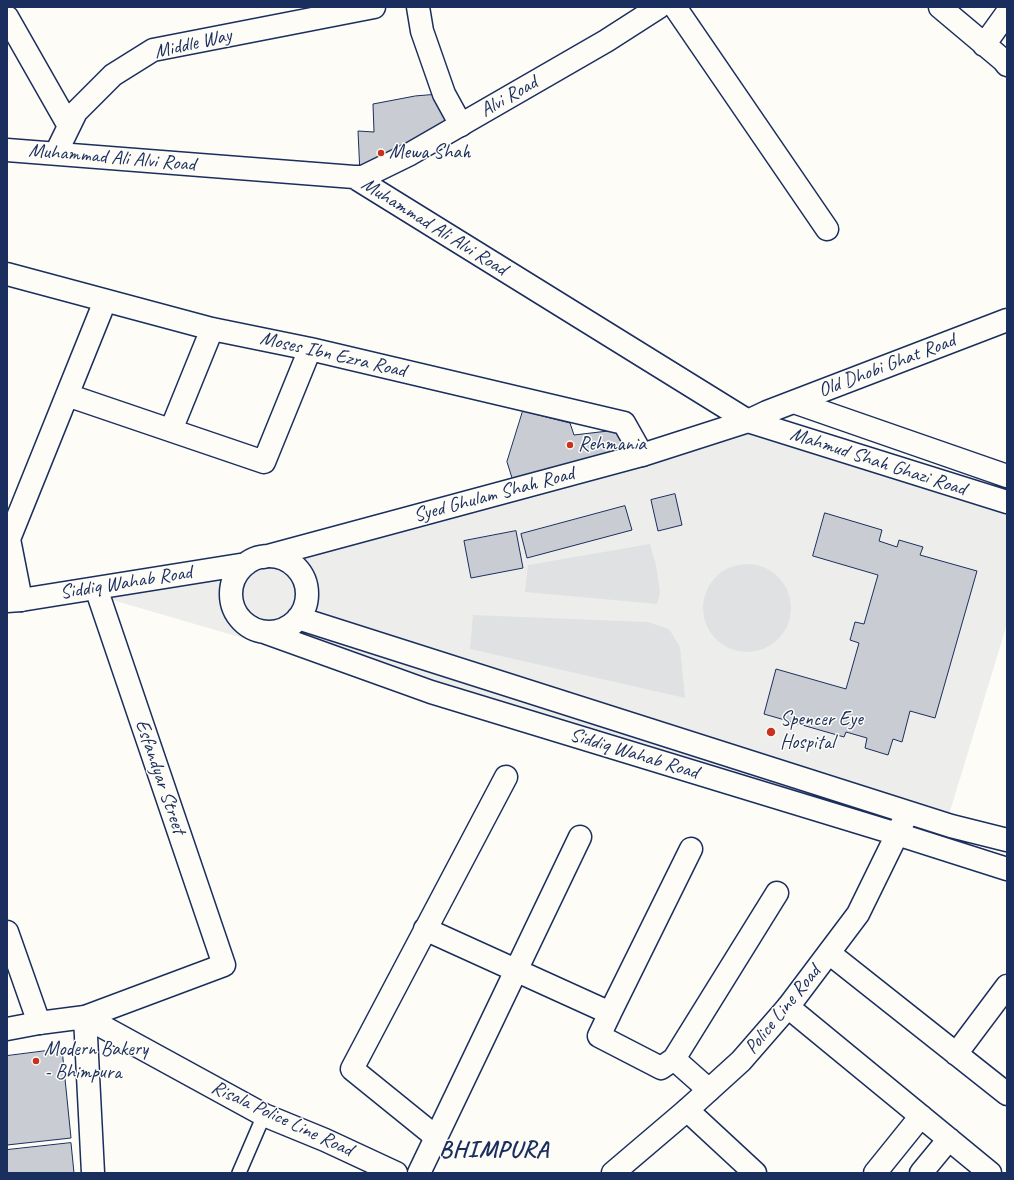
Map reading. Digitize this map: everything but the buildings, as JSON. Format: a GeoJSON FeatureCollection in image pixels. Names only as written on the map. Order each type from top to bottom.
{"type":"FeatureCollection","features":[{"type":"Feature","properties":{"kind":"street","name":"Middle Way"},"geometry":{"type":"LineString","coordinates":[[56,154],[76,112],[113,75],[153,50],[374,7]]}},
{"type":"Feature","properties":{"kind":"street"},"geometry":{"type":"LineString","coordinates":[[418,7],[422,31],[444,94],[461,125]]}},
{"type":"Feature","properties":{"kind":"street","name":"Alvi Road"},"geometry":{"type":"LineString","coordinates":[[354,177],[363,177],[410,154],[606,41],[659,7]]}},
{"type":"Feature","properties":{"kind":"street"},"geometry":{"type":"LineString","coordinates":[[675,7],[827,229]]}},
{"type":"Feature","properties":{"kind":"street"},"geometry":{"type":"LineString","coordinates":[[940,7],[1007,65]]}},
{"type":"Feature","properties":{"kind":"street"},"geometry":{"type":"LineString","coordinates":[[984,44],[1007,13]]}},
{"type":"Feature","properties":{"kind":"street"},"geometry":{"type":"LineString","coordinates":[[7,17],[69,126]]}},
{"type":"Feature","properties":{"kind":"street","name":"Muhammad Ali Alvi Road"},"geometry":{"type":"LineString","coordinates":[[7,150],[354,177],[758,416]]}},
{"type":"Feature","properties":{"kind":"street","name":"Moses Ibn Ezra Road"},"geometry":{"type":"LineString","coordinates":[[7,274],[212,329],[310,349],[624,423],[642,455]]}},
{"type":"Feature","properties":{"kind":"street"},"geometry":{"type":"LineString","coordinates":[[14,601],[8,539],[105,301]]}},
{"type":"Feature","properties":{"kind":"street","name":"Old Dhobi Ghat Road"},"geometry":{"type":"LineString","coordinates":[[758,416],[1007,320]]}},
{"type":"Feature","properties":{"kind":"street"},"geometry":{"type":"LineString","coordinates":[[171,430],[212,329]]}},
{"type":"Feature","properties":{"kind":"street"},"geometry":{"type":"LineString","coordinates":[[67,395],[264,462],[310,349]]}},
{"type":"Feature","properties":{"kind":"street","name":"Mahmud Shah Ghazi Road"},"geometry":{"type":"LineString","coordinates":[[794,402],[1007,476]]}},
{"type":"Feature","properties":{"kind":"street","name":"Syed Ghulam Shah Road"},"geometry":{"type":"LineString","coordinates":[[255,560],[642,455],[758,416]]}},
{"type":"Feature","properties":{"kind":"street","name":"Mahmud Shah Ghazi Road"},"geometry":{"type":"LineString","coordinates":[[758,416],[1007,502]]}},
{"type":"Feature","properties":{"kind":"street"},"geometry":{"type":"LineString","coordinates":[[274,557],[283,560],[292,564],[304,580],[306,590],[304,609],[292,625],[274,632],[264,632],[254,629],[238,617],[231,599],[231,589],[239,571],[255,560],[274,557]]}},
{"type":"Feature","properties":{"kind":"street","name":"Siddiq Wahab Road"},"geometry":{"type":"LineString","coordinates":[[14,601],[255,560]]}},
{"type":"Feature","properties":{"kind":"street","name":"Esfandyar Street"},"geometry":{"type":"LineString","coordinates":[[86,1017],[224,965],[96,588]]}},
{"type":"Feature","properties":{"kind":"street","name":"Siddiq Wahab Road"},"geometry":{"type":"LineString","coordinates":[[298,618],[951,826],[1007,840]]}},
{"type":"Feature","properties":{"kind":"street","name":"Siddiq Wahab Road"},"geometry":{"type":"LineString","coordinates":[[264,632],[431,692],[1007,869]]}},
{"type":"Feature","properties":{"kind":"street"},"geometry":{"type":"LineString","coordinates":[[436,1137],[352,1069],[506,777]]}},
{"type":"Feature","properties":{"kind":"street","name":"Police Line Road"},"geometry":{"type":"LineString","coordinates":[[613,1173],[741,1061],[788,1007],[858,914],[908,812]]}},
{"type":"Feature","properties":{"kind":"street"},"geometry":{"type":"LineString","coordinates":[[419,1173],[580,837]]}},
{"type":"Feature","properties":{"kind":"street"},"geometry":{"type":"LineString","coordinates":[[691,849],[599,1036],[661,1068],[674,1059],[777,893]]}},
{"type":"Feature","properties":{"kind":"street"},"geometry":{"type":"LineString","coordinates":[[425,929],[610,1013]]}},
{"type":"Feature","properties":{"kind":"street"},"geometry":{"type":"LineString","coordinates":[[7,932],[39,1023]]}},
{"type":"Feature","properties":{"kind":"street"},"geometry":{"type":"LineString","coordinates":[[829,954],[1007,1094]]}},
{"type":"Feature","properties":{"kind":"street"},"geometry":{"type":"LineString","coordinates":[[956,1054],[1007,986]]}},
{"type":"Feature","properties":{"kind":"street"},"geometry":{"type":"LineString","coordinates":[[788,1007],[949,1139],[981,1170]]}},
{"type":"Feature","properties":{"kind":"street"},"geometry":{"type":"LineString","coordinates":[[7,1029],[86,1017],[93,1173]]}},
{"type":"Feature","properties":{"kind":"street","name":"Risala Police Line Road"},"geometry":{"type":"LineString","coordinates":[[86,1017],[264,1115],[325,1140],[396,1173]]}},
{"type":"Feature","properties":{"kind":"street"},"geometry":{"type":"LineString","coordinates":[[674,1059],[709,1090]]}},
{"type":"Feature","properties":{"kind":"street"},"geometry":{"type":"LineString","coordinates":[[686,1110],[755,1173]]}},
{"type":"Feature","properties":{"kind":"street"},"geometry":{"type":"LineString","coordinates":[[875,1173],[921,1116]]}},
{"type":"Feature","properties":{"kind":"street"},"geometry":{"type":"LineString","coordinates":[[921,1173],[949,1139]]}},
{"type":"Feature","properties":{"kind":"lane"},"geometry":{"type":"LineString","coordinates":[[239,1173],[264,1115]]}},
{"type":"Feature","properties":{"kind":"shaded area","name":"Spencer Eye Hospital"},"geometry":{"type":"Polygon","coordinates":[[[765,413],[1007,493],[1007,624],[941,841],[95,595],[642,455],[765,413]]]}},
{"type":"Feature","properties":{"kind":"shaded area"},"geometry":{"type":"Polygon","coordinates":[[[650,544],[656,565],[660,592],[657,604],[525,592],[528,565],[650,544]]]}},
{"type":"Feature","properties":{"kind":"shaded area"},"geometry":{"type":"Polygon","coordinates":[[[747,564],[764,568],[778,577],[787,591],[791,608],[787,625],[778,639],[764,648],[747,652],[730,648],[716,639],[707,625],[703,608],[707,591],[716,577],[730,568],[747,564]]]}},
{"type":"Feature","properties":{"kind":"shaded area"},"geometry":{"type":"Polygon","coordinates":[[[473,615],[648,622],[669,629],[680,647],[685,698],[470,649],[473,615]]]}},
{"type":"Feature","properties":{"kind":"place","name":"Mewa Shah"},"geometry":{"type":"Point","coordinates":[381,153]}},
{"type":"Feature","properties":{"kind":"place","name":"Rehmania"},"geometry":{"type":"Point","coordinates":[570,445]}},
{"type":"Feature","properties":{"kind":"place","name":"Spencer Eye Hospital"},"geometry":{"type":"Point","coordinates":[771,732]}},
{"type":"Feature","properties":{"kind":"place","name":"Modern Bakery - Bhimpura"},"geometry":{"type":"Point","coordinates":[36,1061]}},
{"type":"Feature","properties":{"kind":"district","name":"BHIMPURA"},"geometry":{"type":"Point","coordinates":[494,1151]}}]}
